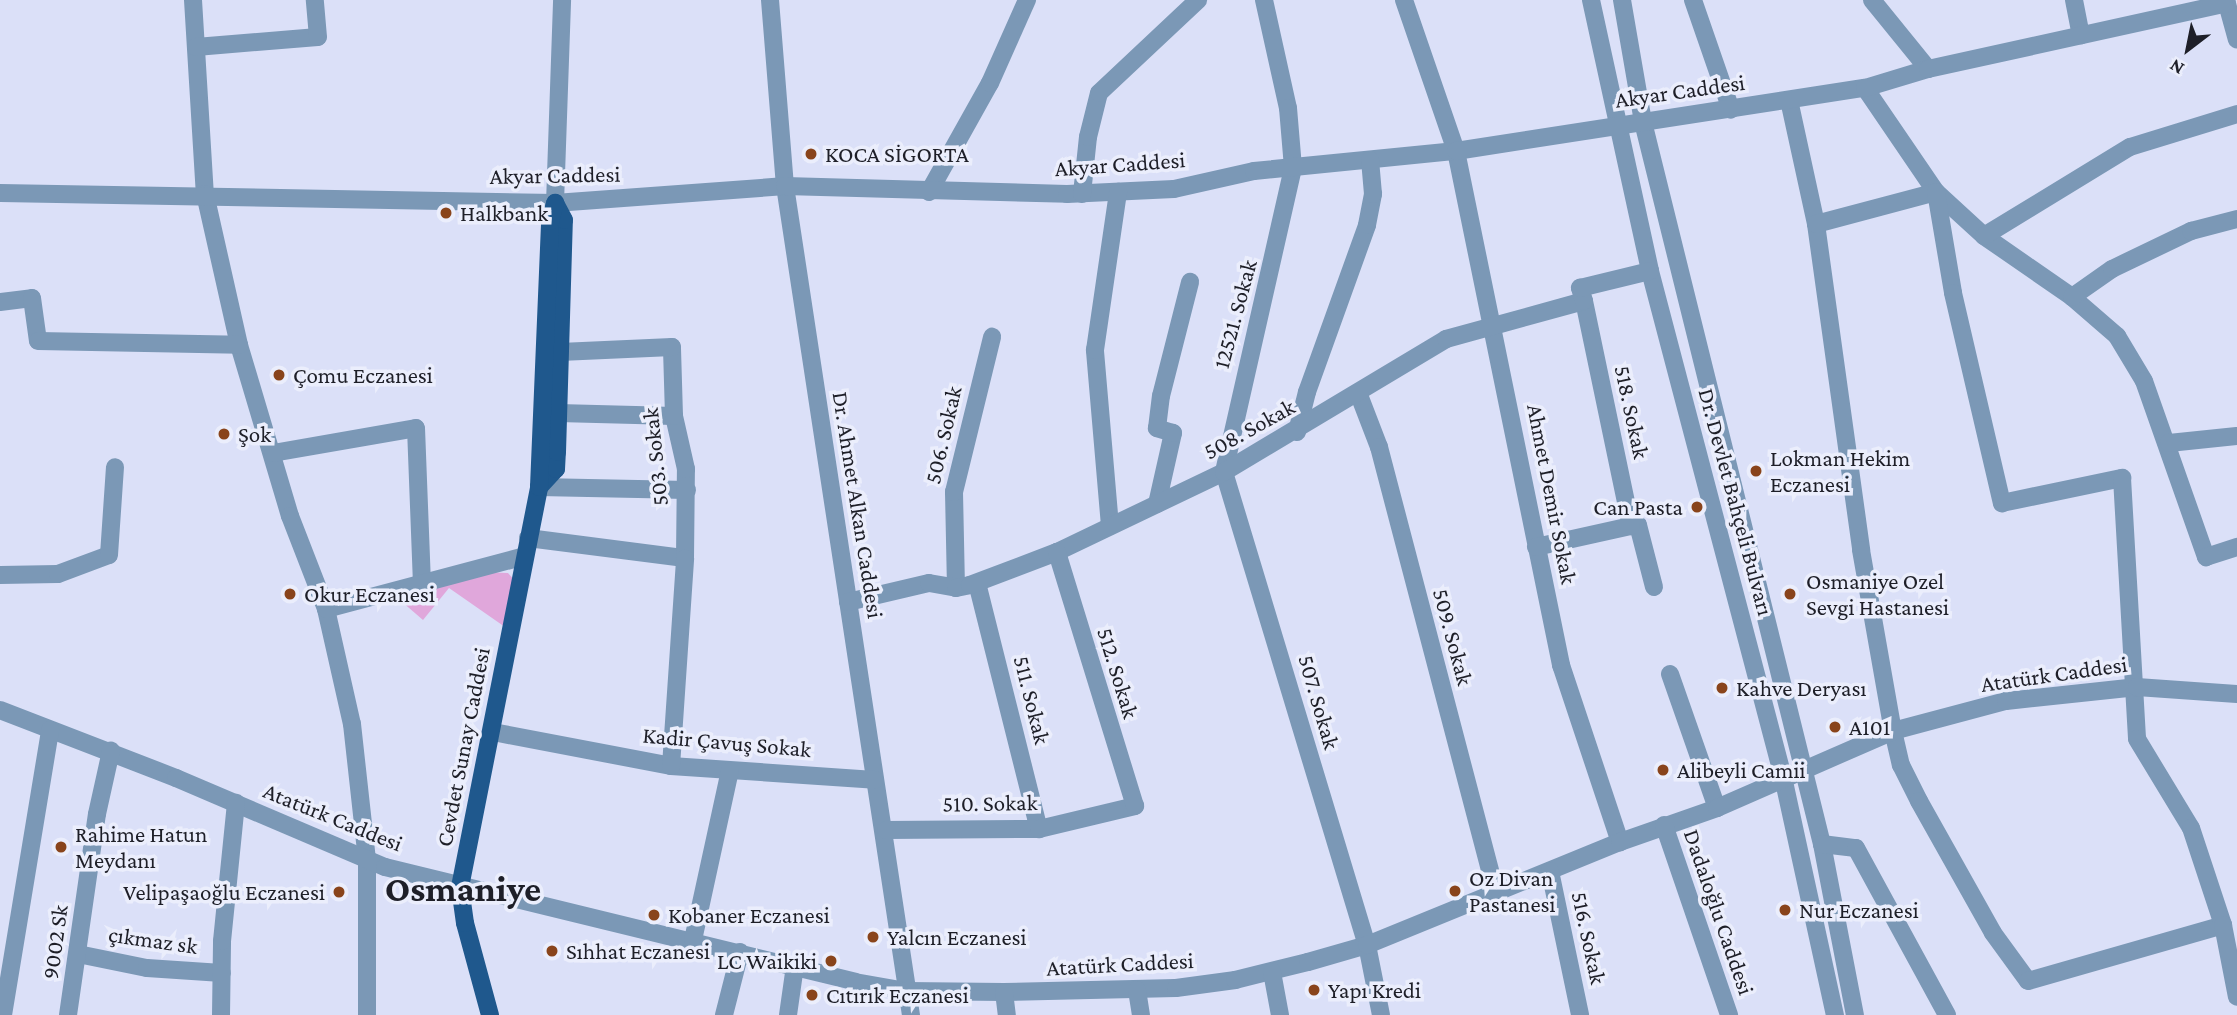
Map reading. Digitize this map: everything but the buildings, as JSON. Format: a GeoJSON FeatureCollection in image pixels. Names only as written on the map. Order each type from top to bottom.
{"type":"FeatureCollection","features":[{"type":"Feature","properties":{"kind":"main road"},"geometry":{"type":"LineString","coordinates":[[539,487],[556,469],[564,220],[555,203]]}},
{"type":"Feature","properties":{"kind":"main road"},"geometry":{"type":"LineString","coordinates":[[539,487],[550,221],[555,203]]}},
{"type":"Feature","properties":{"kind":"main road","name":"Cevdet Sunay Caddesi"},"geometry":{"type":"LineString","coordinates":[[490,1015],[465,923],[460,887],[493,732],[539,487]]}},
{"type":"Feature","properties":{"kind":"street"},"geometry":{"type":"LineString","coordinates":[[193,0],[205,194],[239,345],[326,609],[352,724],[367,860],[367,1015]]}},
{"type":"Feature","properties":{"kind":"street"},"geometry":{"type":"LineString","coordinates":[[196,47],[318,37],[315,0]]}},
{"type":"Feature","properties":{"kind":"street"},"geometry":{"type":"LineString","coordinates":[[555,203],[562,0]]}},
{"type":"Feature","properties":{"kind":"street","name":"Dr. Ahmet Alkan Caddesi"},"geometry":{"type":"LineString","coordinates":[[770,0],[785,186],[875,780],[886,831],[911,1015]]}},
{"type":"Feature","properties":{"kind":"street"},"geometry":{"type":"LineString","coordinates":[[929,192],[990,83],[1027,0]]}},
{"type":"Feature","properties":{"kind":"street"},"geometry":{"type":"LineString","coordinates":[[1082,194],[1088,137],[1099,93],[1198,0]]}},
{"type":"Feature","properties":{"kind":"street","name":"12521. Sokak"},"geometry":{"type":"LineString","coordinates":[[1224,472],[1293,168],[1288,108],[1264,0]]}},
{"type":"Feature","properties":{"kind":"street","name":"Ahmet Demir Sokak"},"geometry":{"type":"LineString","coordinates":[[1404,0],[1456,151],[1495,326],[1536,547],[1562,665],[1620,842]]}},
{"type":"Feature","properties":{"kind":"street","name":"Dr. Devlet Bahçeli Bulvarı"},"geometry":{"type":"LineString","coordinates":[[1591,0],[1650,271],[1783,777],[1835,1015]]}},
{"type":"Feature","properties":{"kind":"street","name":"Dr. Devlet Bahçeli Bulvarı"},"geometry":{"type":"LineString","coordinates":[[1622,0],[1643,122],[1822,844],[1855,1015]]}},
{"type":"Feature","properties":{"kind":"street"},"geometry":{"type":"LineString","coordinates":[[1693,0],[1731,110]]}},
{"type":"Feature","properties":{"kind":"street"},"geometry":{"type":"LineString","coordinates":[[1872,0],[1928,69]]}},
{"type":"Feature","properties":{"kind":"street"},"geometry":{"type":"LineString","coordinates":[[2074,0],[2081,35]]}},
{"type":"Feature","properties":{"kind":"street"},"geometry":{"type":"LineString","coordinates":[[2227,1],[2237,40]]}},
{"type":"Feature","properties":{"kind":"street","name":"Akyar Caddesi"},"geometry":{"type":"LineString","coordinates":[[0,193],[205,194],[555,203],[785,186],[929,192],[1082,194],[1174,189],[1293,168],[1456,151],[1865,88],[1928,69],[2227,1]]}},
{"type":"Feature","properties":{"kind":"street"},"geometry":{"type":"LineString","coordinates":[[1865,88],[1936,192],[1984,236],[2071,297],[2117,335],[2144,381],[2169,443],[2206,557],[2237,547]]}},
{"type":"Feature","properties":{"kind":"street"},"geometry":{"type":"LineString","coordinates":[[1789,100],[1816,224],[1861,550],[1893,731],[1901,765],[1919,801],[1993,933],[2028,981],[2223,925]]}},
{"type":"Feature","properties":{"kind":"street"},"geometry":{"type":"LineString","coordinates":[[1984,236],[2130,147],[2237,114]]}},
{"type":"Feature","properties":{"kind":"street"},"geometry":{"type":"LineString","coordinates":[[1297,432],[1307,392],[1367,225],[1373,194],[1370,160]]}},
{"type":"Feature","properties":{"kind":"street"},"geometry":{"type":"LineString","coordinates":[[1110,526],[1095,350],[1118,192]]}},
{"type":"Feature","properties":{"kind":"street"},"geometry":{"type":"LineString","coordinates":[[1816,224],[1936,192]]}},
{"type":"Feature","properties":{"kind":"street"},"geometry":{"type":"LineString","coordinates":[[1936,192],[1953,293],[2003,503],[2122,478],[2137,687],[2137,739],[2191,828],[2223,925],[2237,997]]}},
{"type":"Feature","properties":{"kind":"street"},"geometry":{"type":"LineString","coordinates":[[2071,297],[2112,269],[2179,237],[2237,219]]}},
{"type":"Feature","properties":{"kind":"street"},"geometry":{"type":"LineString","coordinates":[[1584,301],[1580,288],[1650,271]]}},
{"type":"Feature","properties":{"kind":"street"},"geometry":{"type":"LineString","coordinates":[[1157,503],[1173,433],[1157,428],[1161,396],[1190,282]]}},
{"type":"Feature","properties":{"kind":"street"},"geometry":{"type":"LineString","coordinates":[[0,302],[32,298],[38,341],[239,345]]}},
{"type":"Feature","properties":{"kind":"street","name":"508. Sokak"},"geometry":{"type":"LineString","coordinates":[[848,602],[929,583],[956,588],[977,583],[1057,552],[1224,472],[1359,395],[1446,339],[1584,301]]}},
{"type":"Feature","properties":{"kind":"street","name":"518. Sokak"},"geometry":{"type":"LineString","coordinates":[[1584,301],[1635,525],[1654,587]]}},
{"type":"Feature","properties":{"kind":"street","name":"506. Sokak"},"geometry":{"type":"LineString","coordinates":[[956,588],[954,492],[992,337]]}},
{"type":"Feature","properties":{"kind":"street","name":"503. Sokak"},"geometry":{"type":"LineString","coordinates":[[560,352],[672,346],[674,416],[687,490],[671,765]]}},
{"type":"Feature","properties":{"kind":"street","name":"509. Sokak"},"geometry":{"type":"LineString","coordinates":[[1359,395],[1379,447],[1496,893]]}},
{"type":"Feature","properties":{"kind":"street"},"geometry":{"type":"LineString","coordinates":[[558,413],[674,416]]}},
{"type":"Feature","properties":{"kind":"street"},"geometry":{"type":"LineString","coordinates":[[273,453],[416,428],[422,583]]}},
{"type":"Feature","properties":{"kind":"street"},"geometry":{"type":"LineString","coordinates":[[2169,443],[2237,436]]}},
{"type":"Feature","properties":{"kind":"street"},"geometry":{"type":"LineString","coordinates":[[0,575],[58,574],[109,555],[115,467]]}},
{"type":"Feature","properties":{"kind":"street","name":"507. Sokak"},"geometry":{"type":"LineString","coordinates":[[1224,472],[1367,944],[1381,1015]]}},
{"type":"Feature","properties":{"kind":"street"},"geometry":{"type":"LineString","coordinates":[[539,487],[687,490]]}},
{"type":"Feature","properties":{"kind":"street"},"geometry":{"type":"LineString","coordinates":[[1536,547],[1635,525]]}},
{"type":"Feature","properties":{"kind":"street"},"geometry":{"type":"LineString","coordinates":[[528,538],[685,558]]}},
{"type":"Feature","properties":{"kind":"street","name":"512. Sokak"},"geometry":{"type":"LineString","coordinates":[[1057,552],[1136,806]]}},
{"type":"Feature","properties":{"kind":"street"},"geometry":{"type":"LineString","coordinates":[[326,609],[525,556]]}},
{"type":"Feature","properties":{"kind":"street","name":"511. Sokak"},"geometry":{"type":"LineString","coordinates":[[977,583],[1039,829]]}},
{"type":"Feature","properties":{"kind":"street"},"geometry":{"type":"LineString","coordinates":[[1671,674],[1717,807]]}},
{"type":"Feature","properties":{"kind":"street","name":"Atatürk Caddesi"},"geometry":{"type":"LineString","coordinates":[[0,709],[111,751],[367,860],[460,887],[906,991],[1004,992],[1177,988],[1272,972],[1367,944],[1620,842],[1717,807],[1801,767],[1893,731],[2006,701],[2137,687],[2237,694]]}},
{"type":"Feature","properties":{"kind":"street"},"geometry":{"type":"LineString","coordinates":[[3,1015],[50,730]]}},
{"type":"Feature","properties":{"kind":"street","name":"Kadir Çavuş Sokak"},"geometry":{"type":"LineString","coordinates":[[493,732],[671,765],[875,780]]}},
{"type":"Feature","properties":{"kind":"street","name":"9002 Sk"},"geometry":{"type":"LineString","coordinates":[[68,1015],[97,814],[111,751]]}},
{"type":"Feature","properties":{"kind":"street"},"geometry":{"type":"LineString","coordinates":[[692,940],[730,771]]}},
{"type":"Feature","properties":{"kind":"street"},"geometry":{"type":"LineString","coordinates":[[221,1015],[236,803]]}},
{"type":"Feature","properties":{"kind":"street","name":"510. Sokak"},"geometry":{"type":"LineString","coordinates":[[886,831],[1039,829],[1136,806]]}},
{"type":"Feature","properties":{"kind":"street","name":"Dadaloğlu Caddesi"},"geometry":{"type":"LineString","coordinates":[[1664,825],[1729,1015]]}},
{"type":"Feature","properties":{"kind":"street"},"geometry":{"type":"LineString","coordinates":[[1822,844],[1856,848],[1947,1015]]}},
{"type":"Feature","properties":{"kind":"street","name":"516. Sokak"},"geometry":{"type":"LineString","coordinates":[[1550,871],[1580,1015]]}},
{"type":"Feature","properties":{"kind":"street"},"geometry":{"type":"LineString","coordinates":[[724,1015],[740,951]]}},
{"type":"Feature","properties":{"kind":"street","name":"çıkmaz sk"},"geometry":{"type":"LineString","coordinates":[[78,954],[147,968],[222,973]]}},
{"type":"Feature","properties":{"kind":"street"},"geometry":{"type":"LineString","coordinates":[[788,1015],[795,966]]}},
{"type":"Feature","properties":{"kind":"street"},"geometry":{"type":"LineString","coordinates":[[1272,972],[1280,1015]]}},
{"type":"Feature","properties":{"kind":"street"},"geometry":{"type":"LineString","coordinates":[[1137,990],[1141,1015]]}},
{"type":"Feature","properties":{"kind":"street"},"geometry":{"type":"LineString","coordinates":[[1004,992],[1007,1015]]}},
{"type":"Feature","properties":{"kind":"shaded area"},"geometry":{"type":"Polygon","coordinates":[[[479,572],[508,573],[516,582],[505,627],[449,588],[423,620],[394,595],[479,572]]]}},
{"type":"Feature","properties":{"kind":"place","name":"KOCA SİGORTA"},"geometry":{"type":"Point","coordinates":[811,154]}},
{"type":"Feature","properties":{"kind":"place","name":"Halkbank"},"geometry":{"type":"Point","coordinates":[446,213]}},
{"type":"Feature","properties":{"kind":"place","name":"Çomu Eczanesi"},"geometry":{"type":"Point","coordinates":[279,375]}},
{"type":"Feature","properties":{"kind":"place","name":"Şok"},"geometry":{"type":"Point","coordinates":[224,434]}},
{"type":"Feature","properties":{"kind":"place","name":"Lokman Hekim Eczanesi"},"geometry":{"type":"Point","coordinates":[1756,471]}},
{"type":"Feature","properties":{"kind":"place","name":"Can Pasta"},"geometry":{"type":"Point","coordinates":[1697,507]}},
{"type":"Feature","properties":{"kind":"place","name":"Okur Eczanesi"},"geometry":{"type":"Point","coordinates":[290,594]}},
{"type":"Feature","properties":{"kind":"place","name":"Osmaniye Ozel Sevgi Hastanesi"},"geometry":{"type":"Point","coordinates":[1790,594]}},
{"type":"Feature","properties":{"kind":"place","name":"Kahve Deryası"},"geometry":{"type":"Point","coordinates":[1722,688]}},
{"type":"Feature","properties":{"kind":"place","name":"A101"},"geometry":{"type":"Point","coordinates":[1835,727]}},
{"type":"Feature","properties":{"kind":"place","name":"Alibeyli Camii"},"geometry":{"type":"Point","coordinates":[1663,770]}},
{"type":"Feature","properties":{"kind":"place","name":"Rahime Hatun Meydanı"},"geometry":{"type":"Point","coordinates":[61,847]}},
{"type":"Feature","properties":{"kind":"place","name":"Oz Divan Pastanesi"},"geometry":{"type":"Point","coordinates":[1455,891]}},
{"type":"Feature","properties":{"kind":"place","name":"Velipaşaoğlu Eczanesi"},"geometry":{"type":"Point","coordinates":[339,892]}},
{"type":"Feature","properties":{"kind":"place","name":"Nur Eczanesi"},"geometry":{"type":"Point","coordinates":[1785,910]}},
{"type":"Feature","properties":{"kind":"place","name":"Kobaner Eczanesi"},"geometry":{"type":"Point","coordinates":[654,915]}},
{"type":"Feature","properties":{"kind":"place","name":"Yalcın Eczanesi"},"geometry":{"type":"Point","coordinates":[873,937]}},
{"type":"Feature","properties":{"kind":"place","name":"Sıhhat Eczanesi"},"geometry":{"type":"Point","coordinates":[552,951]}},
{"type":"Feature","properties":{"kind":"place","name":"LC Waikiki"},"geometry":{"type":"Point","coordinates":[831,961]}},
{"type":"Feature","properties":{"kind":"place","name":"Yapı Kredi"},"geometry":{"type":"Point","coordinates":[1314,990]}},
{"type":"Feature","properties":{"kind":"place","name":"Cıtırık Eczanesi"},"geometry":{"type":"Point","coordinates":[812,995]}},
{"type":"Feature","properties":{"kind":"district","name":"Osmaniye"},"geometry":{"type":"Point","coordinates":[463,889]}}]}
